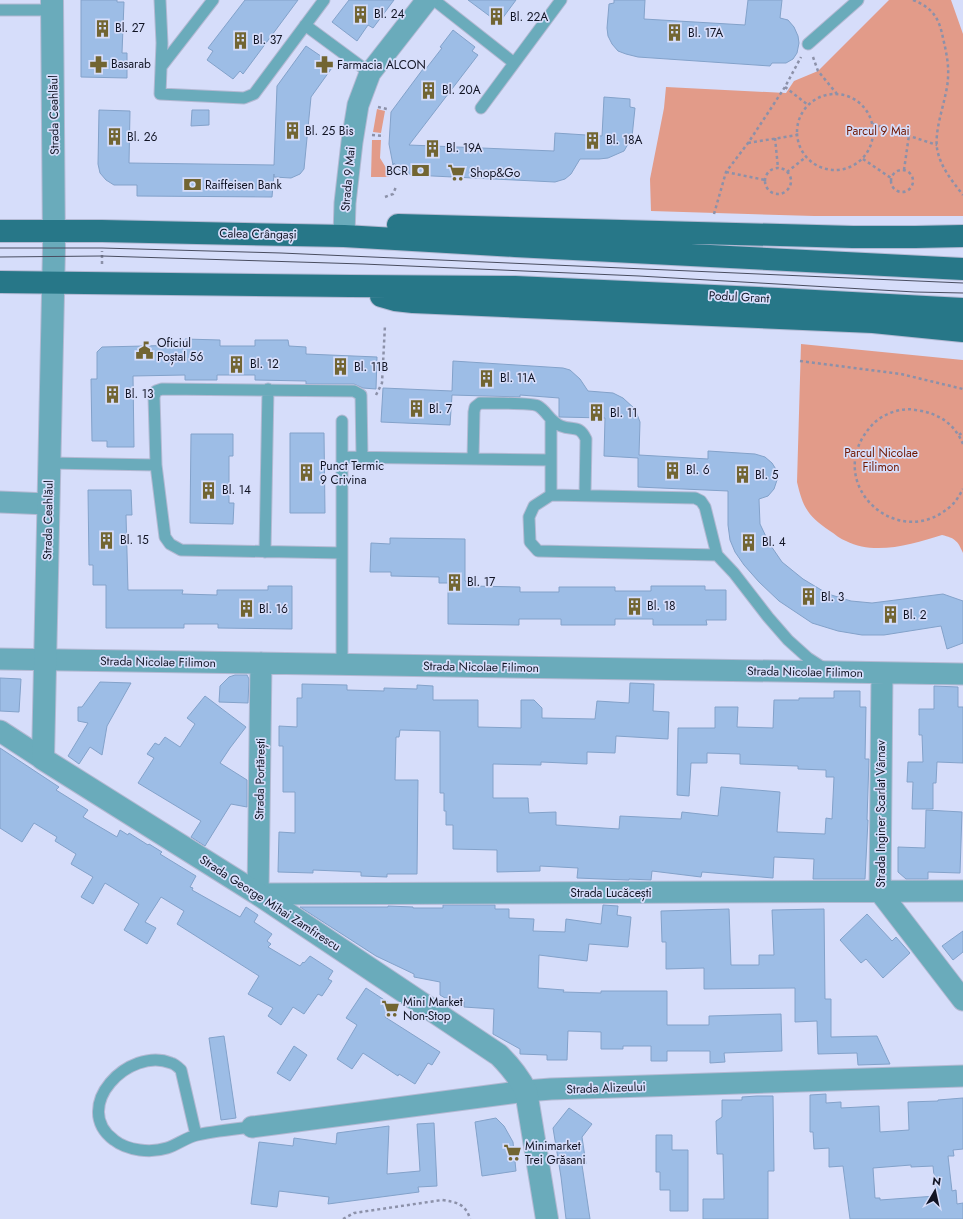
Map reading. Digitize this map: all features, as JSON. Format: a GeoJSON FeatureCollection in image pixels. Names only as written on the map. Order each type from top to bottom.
{"type":"FeatureCollection","features":[{"type":"Feature","properties":{"kind":"main road"},"geometry":{"type":"LineString","coordinates":[[344,236],[370,227],[390,225],[853,237],[963,236]]}},
{"type":"Feature","properties":{"kind":"main road","name":"Calea Crângași"},"geometry":{"type":"LineString","coordinates":[[0,231],[102,231],[344,236],[963,269]]}},
{"type":"Feature","properties":{"kind":"main road"},"geometry":{"type":"LineString","coordinates":[[0,282],[350,286],[395,300],[413,302],[873,322],[963,330]]}},
{"type":"Feature","properties":{"kind":"main road","name":"Podul Grant"},"geometry":{"type":"LineString","coordinates":[[350,286],[515,287],[778,298],[963,309]]}},
{"type":"Feature","properties":{"kind":"street","name":"Strada 9 Mai"},"geometry":{"type":"LineString","coordinates":[[344,236],[345,203],[353,132],[358,105],[370,73],[427,0]]}},
{"type":"Feature","properties":{"kind":"street","name":"Strada Ceahlăul"},"geometry":{"type":"LineString","coordinates":[[42,758],[54,282],[52,5]]}},
{"type":"Feature","properties":{"kind":"street"},"geometry":{"type":"LineString","coordinates":[[0,502],[48,504]]}},
{"type":"Feature","properties":{"kind":"street","name":"Strada Nicolae Filimon"},"geometry":{"type":"LineString","coordinates":[[0,659],[963,674]]}},
{"type":"Feature","properties":{"kind":"street","name":"Strada Portărești"},"geometry":{"type":"LineString","coordinates":[[258,894],[261,663]]}},
{"type":"Feature","properties":{"kind":"street","name":"Strada Inginer Scarlat Vârnav"},"geometry":{"type":"LineString","coordinates":[[882,673],[880,892],[963,1000]]}},
{"type":"Feature","properties":{"kind":"street","name":"Strada George Mihai Zamfirescu"},"geometry":{"type":"LineString","coordinates":[[0,731],[258,894],[498,1055],[511,1067],[526,1091]]}},
{"type":"Feature","properties":{"kind":"street","name":"Strada Lucăcești"},"geometry":{"type":"LineString","coordinates":[[258,894],[963,891]]}},
{"type":"Feature","properties":{"kind":"street","name":"Strada Alizeului"},"geometry":{"type":"LineString","coordinates":[[252,1126],[526,1091],[963,1076]]}},
{"type":"Feature","properties":{"kind":"street"},"geometry":{"type":"LineString","coordinates":[[526,1091],[547,1219]]}},
{"type":"Feature","properties":{"kind":"lane"},"geometry":{"type":"LineString","coordinates":[[160,0],[162,43],[160,94],[244,98],[254,94],[324,0]]}},
{"type":"Feature","properties":{"kind":"lane"},"geometry":{"type":"LineString","coordinates":[[161,67],[213,0]]}},
{"type":"Feature","properties":{"kind":"lane"},"geometry":{"type":"LineString","coordinates":[[434,0],[514,63]]}},
{"type":"Feature","properties":{"kind":"lane"},"geometry":{"type":"LineString","coordinates":[[481,108],[561,0]]}},
{"type":"Feature","properties":{"kind":"lane"},"geometry":{"type":"LineString","coordinates":[[808,44],[858,0]]}},
{"type":"Feature","properties":{"kind":"lane"},"geometry":{"type":"LineString","coordinates":[[0,10],[52,5]]}},
{"type":"Feature","properties":{"kind":"lane"},"geometry":{"type":"LineString","coordinates":[[306,25],[370,73]]}},
{"type":"Feature","properties":{"kind":"lane"},"geometry":{"type":"LineString","coordinates":[[342,553],[181,550],[170,544],[165,537],[156,465],[154,397],[156,391],[162,389],[354,391],[361,395],[362,457]]}},
{"type":"Feature","properties":{"kind":"lane"},"geometry":{"type":"LineString","coordinates":[[265,552],[268,389]]}},
{"type":"Feature","properties":{"kind":"lane"},"geometry":{"type":"LineString","coordinates":[[473,459],[475,407],[480,403],[538,406],[551,420],[562,426],[577,428],[582,432],[586,439],[585,495]]}},
{"type":"Feature","properties":{"kind":"lane"},"geometry":{"type":"LineString","coordinates":[[551,420],[551,495]]}},
{"type":"Feature","properties":{"kind":"lane"},"geometry":{"type":"LineString","coordinates":[[342,421],[342,665]]}},
{"type":"Feature","properties":{"kind":"lane"},"geometry":{"type":"LineString","coordinates":[[342,457],[551,460]]}},
{"type":"Feature","properties":{"kind":"lane"},"geometry":{"type":"LineString","coordinates":[[49,463],[156,465]]}},
{"type":"Feature","properties":{"kind":"lane"},"geometry":{"type":"LineString","coordinates":[[717,555],[538,551],[530,542],[529,517],[534,506],[551,495],[695,498],[701,501],[705,507],[717,555],[734,573],[768,618],[788,640],[808,658],[829,672]]}},
{"type":"Feature","properties":{"kind":"lane"},"geometry":{"type":"LineString","coordinates":[[196,1135],[181,1070],[171,1063],[151,1059],[137,1063],[126,1069],[106,1087],[100,1101],[98,1116],[105,1131],[114,1140],[128,1147],[145,1151],[167,1148],[196,1135],[252,1126]]}},
{"type":"Feature","properties":{"kind":"path"},"geometry":{"type":"LineString","coordinates":[[913,0],[926,6],[936,15],[940,25],[948,60],[948,78],[939,122],[937,145],[938,153],[944,170],[963,195]]}},
{"type":"Feature","properties":{"kind":"path"},"geometry":{"type":"LineString","coordinates":[[713,218],[726,172],[785,87],[808,44]]}},
{"type":"Feature","properties":{"kind":"path"},"geometry":{"type":"LineString","coordinates":[[808,44],[818,71],[837,94]]}},
{"type":"Feature","properties":{"kind":"path"},"geometry":{"type":"LineString","coordinates":[[785,87],[808,105]]}},
{"type":"Feature","properties":{"kind":"path"},"geometry":{"type":"LineString","coordinates":[[837,94],[850,97],[860,104],[869,114],[873,124],[873,138],[870,149],[863,159],[845,170],[834,171],[824,169],[814,164],[806,157],[800,147],[797,135],[798,124],[808,105],[816,99],[827,95],[837,94]]}},
{"type":"Feature","properties":{"kind":"path"},"geometry":{"type":"LineString","coordinates":[[873,124],[937,145]]}},
{"type":"Feature","properties":{"kind":"path"},"geometry":{"type":"LineString","coordinates":[[748,142],[797,135]]}},
{"type":"Feature","properties":{"kind":"path"},"geometry":{"type":"LineString","coordinates":[[904,170],[909,135]]}},
{"type":"Feature","properties":{"kind":"path"},"geometry":{"type":"LineString","coordinates":[[775,138],[778,168]]}},
{"type":"Feature","properties":{"kind":"path"},"geometry":{"type":"LineString","coordinates":[[787,172],[806,157]]}},
{"type":"Feature","properties":{"kind":"path"},"geometry":{"type":"LineString","coordinates":[[863,159],[891,178]]}},
{"type":"Feature","properties":{"kind":"path"},"geometry":{"type":"LineString","coordinates":[[778,168],[787,172],[790,183],[784,192],[776,194],[769,190],[765,180],[768,173],[778,168]]}},
{"type":"Feature","properties":{"kind":"path"},"geometry":{"type":"LineString","coordinates":[[897,170],[904,170],[910,173],[913,180],[912,187],[906,192],[899,192],[891,185],[891,178],[897,170]]}},
{"type":"Feature","properties":{"kind":"path"},"geometry":{"type":"LineString","coordinates":[[726,172],[765,180]]}},
{"type":"Feature","properties":{"kind":"path"},"geometry":{"type":"LineString","coordinates":[[386,197],[393,194],[396,187]]}},
{"type":"Feature","properties":{"kind":"path"},"geometry":{"type":"LineString","coordinates":[[101,283],[102,231]]}},
{"type":"Feature","properties":{"kind":"path"},"geometry":{"type":"LineString","coordinates":[[362,406],[375,398],[382,383],[385,324]]}},
{"type":"Feature","properties":{"kind":"path"},"geometry":{"type":"LineString","coordinates":[[800,361],[901,374],[963,389]]}},
{"type":"Feature","properties":{"kind":"path"},"geometry":{"type":"LineString","coordinates":[[963,444],[959,435],[947,421],[930,412],[911,409],[893,412],[876,421],[863,435],[856,452],[855,471],[860,489],[870,505],[885,516],[903,521],[921,521],[939,515],[953,504],[963,489]]}},
{"type":"Feature","properties":{"kind":"path"},"geometry":{"type":"LineString","coordinates":[[959,435],[963,432]]}},
{"type":"Feature","properties":{"kind":"path"},"geometry":{"type":"LineString","coordinates":[[343,1219],[354,1213],[442,1200],[457,1202],[463,1206],[470,1219]]}},
{"type":"Feature","properties":{"kind":"green space","name":"Parcul 9 Mai"},"geometry":{"type":"Polygon","coordinates":[[[889,0],[951,0],[963,34],[963,216],[814,216],[651,211],[650,179],[664,108],[666,87],[786,93],[794,81],[818,71],[889,0]]]}},
{"type":"Feature","properties":{"kind":"green space"},"geometry":{"type":"Polygon","coordinates":[[[377,109],[385,111],[381,133],[373,132],[377,109]]]}},
{"type":"Feature","properties":{"kind":"green space"},"geometry":{"type":"Polygon","coordinates":[[[372,140],[381,140],[380,158],[388,171],[389,177],[371,177],[372,140]]]}},
{"type":"Feature","properties":{"kind":"green space","name":"Parcul Nicolae Filimon"},"geometry":{"type":"Polygon","coordinates":[[[801,344],[963,360],[963,553],[956,541],[950,537],[942,535],[907,545],[869,548],[840,538],[811,516],[804,505],[797,482],[801,344]]]}},
{"type":"Feature","properties":{"kind":"building","name":"Bl. 27"},"geometry":{"type":"Polygon","coordinates":[[[81,0],[117,0],[117,2],[124,2],[122,53],[127,53],[127,78],[81,77],[81,0]]]}},
{"type":"Feature","properties":{"kind":"building","name":"Bl. 37"},"geometry":{"type":"Polygon","coordinates":[[[245,0],[298,0],[243,74],[240,71],[233,79],[207,60],[213,51],[208,48],[245,0]]]}},
{"type":"Feature","properties":{"kind":"building","name":"Bl. 24"},"geometry":{"type":"Polygon","coordinates":[[[349,0],[394,0],[373,28],[368,25],[357,41],[332,22],[349,0]]]}},
{"type":"Feature","properties":{"kind":"building","name":"Bl. 22A"},"geometry":{"type":"Polygon","coordinates":[[[468,0],[516,0],[499,23],[468,0]]]}},
{"type":"Feature","properties":{"kind":"building","name":"Bl. 17A"},"geometry":{"type":"Polygon","coordinates":[[[614,0],[645,0],[644,19],[745,25],[748,0],[782,0],[780,18],[788,20],[794,27],[799,43],[797,53],[793,59],[786,63],[772,63],[770,66],[638,57],[626,54],[618,51],[608,36],[607,28],[609,4],[614,3],[614,0]]]}},
{"type":"Feature","properties":{"kind":"building"},"geometry":{"type":"Polygon","coordinates":[[[453,30],[475,47],[472,51],[478,55],[409,145],[554,151],[555,133],[602,136],[604,97],[630,99],[630,107],[635,108],[632,137],[624,151],[608,158],[580,159],[571,174],[565,179],[555,182],[412,175],[399,170],[394,163],[393,165],[389,144],[391,112],[423,69],[425,70],[442,48],[440,47],[453,30]]]}},
{"type":"Feature","properties":{"kind":"building","name":"Bl. 26"},"geometry":{"type":"Polygon","coordinates":[[[306,46],[334,65],[311,97],[304,169],[300,174],[291,178],[274,177],[274,174],[272,197],[137,196],[137,185],[114,185],[106,180],[100,173],[98,164],[99,110],[130,111],[129,163],[274,165],[277,86],[306,46]]]}},
{"type":"Feature","properties":{"kind":"building"},"geometry":{"type":"Polygon","coordinates":[[[192,110],[209,110],[209,125],[191,126],[192,110]]]}},
{"type":"Feature","properties":{"kind":"building"},"geometry":{"type":"Polygon","coordinates":[[[185,339],[220,340],[220,346],[255,346],[255,340],[288,340],[289,346],[306,347],[306,354],[377,357],[376,389],[363,388],[354,384],[306,384],[306,381],[255,380],[255,375],[217,375],[217,380],[185,380],[185,375],[133,376],[134,447],[107,447],[107,441],[92,441],[91,379],[97,379],[97,352],[102,347],[186,345],[185,339]]]}},
{"type":"Feature","properties":{"kind":"building"},"geometry":{"type":"Polygon","coordinates":[[[453,361],[563,368],[570,370],[580,379],[588,391],[613,393],[623,398],[635,409],[640,422],[639,455],[708,459],[708,451],[755,454],[765,457],[772,463],[777,471],[777,480],[774,489],[768,496],[759,499],[760,524],[769,543],[782,562],[803,579],[828,594],[851,601],[872,603],[943,594],[963,601],[963,643],[947,649],[941,626],[884,635],[862,635],[838,631],[812,623],[779,601],[759,582],[735,552],[730,540],[728,525],[728,491],[638,487],[638,458],[604,456],[605,418],[559,417],[559,398],[520,395],[520,397],[452,395],[450,425],[381,422],[383,388],[452,391],[453,361]]]}},
{"type":"Feature","properties":{"kind":"building","name":"Punct Termic 9 Crivina"},"geometry":{"type":"Polygon","coordinates":[[[290,433],[324,433],[325,513],[290,513],[290,433]]]}},
{"type":"Feature","properties":{"kind":"building","name":"Bl. 14"},"geometry":{"type":"Polygon","coordinates":[[[191,434],[233,434],[233,456],[229,456],[229,503],[234,503],[233,524],[190,523],[191,434]]]}},
{"type":"Feature","properties":{"kind":"building","name":"Bl. 15"},"geometry":{"type":"Polygon","coordinates":[[[88,490],[131,490],[132,515],[126,515],[128,590],[183,590],[182,594],[217,595],[217,590],[268,590],[268,586],[292,586],[292,629],[218,628],[218,624],[184,624],[184,628],[106,628],[106,585],[93,585],[93,565],[89,565],[88,490]]]}},
{"type":"Feature","properties":{"kind":"building"},"geometry":{"type":"Polygon","coordinates":[[[390,538],[465,539],[465,581],[472,582],[472,586],[520,587],[520,592],[559,592],[559,587],[615,587],[615,591],[651,591],[651,586],[705,586],[705,590],[726,590],[726,620],[706,620],[707,625],[653,625],[653,619],[615,619],[615,625],[561,625],[561,619],[519,619],[519,625],[448,624],[448,583],[439,583],[439,577],[391,576],[391,572],[370,572],[371,543],[390,544],[390,538]]]}},
{"type":"Feature","properties":{"kind":"building"},"geometry":{"type":"Polygon","coordinates":[[[235,675],[247,675],[249,679],[248,703],[219,702],[220,686],[229,677],[235,675]]]}},
{"type":"Feature","properties":{"kind":"building"},"geometry":{"type":"Polygon","coordinates":[[[0,678],[21,679],[19,712],[0,711],[0,678]]]}},
{"type":"Feature","properties":{"kind":"building"},"geometry":{"type":"Polygon","coordinates":[[[100,682],[131,683],[107,726],[102,755],[90,747],[79,764],[68,756],[88,723],[78,721],[78,707],[82,707],[100,682]]]}},
{"type":"Feature","properties":{"kind":"building"},"geometry":{"type":"Polygon","coordinates":[[[630,683],[654,684],[653,711],[669,712],[668,739],[616,736],[615,753],[587,752],[587,764],[541,762],[541,765],[493,764],[493,798],[528,798],[529,813],[556,812],[556,825],[619,829],[620,816],[681,819],[682,812],[718,816],[721,787],[780,792],[777,832],[825,834],[826,818],[832,819],[834,777],[826,777],[826,770],[798,769],[798,766],[740,764],[740,754],[707,753],[707,763],[691,763],[689,796],[677,795],[678,728],[715,728],[715,707],[738,707],[737,727],[773,728],[774,700],[834,698],[834,691],[860,691],[860,707],[866,707],[865,759],[869,759],[865,879],[813,879],[814,859],[774,857],[773,878],[702,872],[701,877],[652,871],[651,880],[577,878],[578,868],[540,866],[540,871],[497,872],[497,850],[453,849],[453,825],[446,825],[444,793],[440,793],[440,731],[400,730],[399,737],[396,737],[395,780],[418,780],[417,874],[387,874],[387,877],[361,876],[361,872],[313,870],[313,873],[278,872],[279,832],[295,833],[295,792],[283,792],[283,746],[279,746],[279,726],[297,727],[297,698],[302,698],[302,684],[347,685],[347,690],[384,691],[384,688],[417,689],[417,685],[433,686],[433,700],[478,700],[478,727],[521,728],[521,700],[534,700],[542,708],[542,718],[595,719],[597,701],[629,703],[630,683]]]}},
{"type":"Feature","properties":{"kind":"building"},"geometry":{"type":"Polygon","coordinates":[[[934,686],[958,687],[958,707],[963,707],[963,763],[937,762],[936,783],[933,783],[933,809],[912,809],[913,782],[907,782],[908,762],[923,762],[922,735],[919,735],[919,709],[934,709],[934,686]]]}},
{"type":"Feature","properties":{"kind":"building"},"geometry":{"type":"Polygon","coordinates":[[[205,696],[246,727],[220,763],[247,780],[247,807],[231,804],[205,846],[191,837],[201,821],[138,783],[154,758],[147,754],[155,743],[159,745],[165,737],[180,747],[195,724],[187,718],[205,696]]]}},
{"type":"Feature","properties":{"kind":"building"},"geometry":{"type":"Polygon","coordinates":[[[0,748],[59,787],[56,790],[88,810],[83,817],[117,837],[120,830],[128,835],[129,833],[162,852],[160,854],[196,876],[190,887],[193,888],[192,890],[240,917],[246,907],[258,915],[254,922],[272,934],[267,941],[271,944],[268,947],[300,966],[310,956],[333,971],[328,979],[332,981],[322,996],[318,994],[304,1014],[293,1007],[281,1025],[268,1016],[273,1008],[248,994],[259,976],[177,924],[184,911],[161,897],[145,922],[156,928],[147,944],[124,930],[139,904],[105,883],[93,904],[81,897],[93,877],[71,864],[76,854],[55,841],[57,837],[34,823],[22,842],[0,828],[0,748]]]}},
{"type":"Feature","properties":{"kind":"building"},"geometry":{"type":"Polygon","coordinates":[[[926,810],[962,812],[960,873],[928,872],[928,879],[906,879],[898,872],[898,847],[925,848],[926,810]]]}},
{"type":"Feature","properties":{"kind":"building"},"geometry":{"type":"Polygon","coordinates":[[[443,905],[495,905],[495,909],[509,909],[509,918],[534,919],[533,931],[565,932],[566,919],[601,924],[603,905],[618,906],[617,915],[631,917],[628,947],[589,944],[587,961],[539,955],[538,988],[564,990],[563,992],[601,993],[601,991],[667,991],[667,1025],[709,1025],[709,1016],[781,1014],[782,1051],[724,1053],[725,1062],[710,1063],[710,1051],[667,1051],[667,1061],[651,1061],[651,1046],[623,1046],[623,1049],[601,1049],[601,1032],[568,1031],[567,1060],[547,1060],[547,1055],[520,1054],[520,1049],[493,1034],[494,1009],[464,1007],[464,999],[445,998],[440,995],[440,982],[414,977],[414,974],[376,956],[300,907],[388,906],[443,908],[443,905]]]}},
{"type":"Feature","properties":{"kind":"building"},"geometry":{"type":"Polygon","coordinates":[[[729,909],[731,965],[759,965],[759,955],[774,955],[772,910],[824,909],[825,999],[831,999],[831,1037],[877,1036],[890,1064],[858,1065],[857,1053],[818,1054],[817,1021],[795,1022],[795,988],[704,989],[704,968],[666,969],[666,942],[662,942],[661,911],[729,909]]]}},
{"type":"Feature","properties":{"kind":"building"},"geometry":{"type":"Polygon","coordinates":[[[867,914],[892,941],[896,937],[910,953],[883,978],[866,959],[861,963],[840,940],[867,914]]]}},
{"type":"Feature","properties":{"kind":"building"},"geometry":{"type":"Polygon","coordinates":[[[963,931],[963,952],[953,960],[942,946],[963,931]]]}},
{"type":"Feature","properties":{"kind":"building"},"geometry":{"type":"Polygon","coordinates":[[[366,988],[392,1005],[385,1017],[440,1052],[432,1065],[428,1063],[415,1084],[399,1074],[398,1076],[363,1053],[352,1069],[337,1059],[357,1025],[346,1018],[366,988]]]}},
{"type":"Feature","properties":{"kind":"building"},"geometry":{"type":"Polygon","coordinates":[[[224,1036],[236,1118],[221,1120],[209,1038],[224,1036]]]}},
{"type":"Feature","properties":{"kind":"building"},"geometry":{"type":"Polygon","coordinates":[[[294,1046],[307,1055],[290,1081],[277,1073],[294,1046]]]}},
{"type":"Feature","properties":{"kind":"building"},"geometry":{"type":"Polygon","coordinates":[[[826,1094],[826,1103],[841,1102],[841,1108],[879,1106],[880,1132],[909,1130],[908,1102],[963,1098],[963,1149],[953,1150],[954,1156],[948,1156],[952,1191],[956,1190],[957,1204],[963,1203],[963,1219],[850,1219],[843,1166],[829,1167],[829,1148],[814,1149],[813,1132],[810,1132],[810,1095],[826,1094]],[[911,1165],[873,1168],[875,1198],[880,1198],[880,1200],[936,1196],[933,1166],[911,1167],[911,1165]]]}},
{"type":"Feature","properties":{"kind":"building"},"geometry":{"type":"Polygon","coordinates":[[[773,1096],[774,1171],[768,1171],[768,1219],[703,1219],[703,1199],[724,1199],[723,1154],[717,1154],[716,1121],[722,1117],[722,1100],[742,1100],[742,1097],[773,1096]]]}},
{"type":"Feature","properties":{"kind":"building"},"geometry":{"type":"Polygon","coordinates":[[[569,1108],[592,1124],[582,1137],[586,1164],[582,1165],[590,1219],[566,1219],[553,1128],[569,1108]]]}},
{"type":"Feature","properties":{"kind":"building"},"geometry":{"type":"Polygon","coordinates":[[[496,1118],[504,1126],[513,1142],[516,1171],[482,1176],[475,1122],[496,1118]]]}},
{"type":"Feature","properties":{"kind":"building"},"geometry":{"type":"Polygon","coordinates":[[[434,1123],[437,1186],[418,1187],[419,1192],[328,1204],[329,1197],[279,1191],[277,1207],[251,1204],[259,1142],[293,1146],[294,1138],[336,1144],[337,1133],[389,1126],[387,1174],[420,1171],[417,1124],[434,1123]]]}},
{"type":"Feature","properties":{"kind":"building"},"geometry":{"type":"Polygon","coordinates":[[[656,1135],[672,1135],[672,1150],[688,1150],[688,1211],[670,1211],[670,1190],[660,1190],[660,1172],[656,1172],[656,1135]]]}},
{"type":"Feature","properties":{"kind":"tram line"},"geometry":{"type":"LineString","coordinates":[[0,248],[102,248],[281,253],[963,283]]}},
{"type":"Feature","properties":{"kind":"tram line"},"geometry":{"type":"LineString","coordinates":[[0,257],[102,256],[363,264],[639,276],[915,292],[963,293]]}},
{"type":"Feature","properties":{"kind":"place","name":"Bl. 24"},"geometry":{"type":"Point","coordinates":[361,14]}},
{"type":"Feature","properties":{"kind":"place","name":"Bl. 22A"},"geometry":{"type":"Point","coordinates":[497,17]}},
{"type":"Feature","properties":{"kind":"place","name":"Bl. 27"},"geometry":{"type":"Point","coordinates":[102,28]}},
{"type":"Feature","properties":{"kind":"place","name":"Bl. 17A"},"geometry":{"type":"Point","coordinates":[675,33]}},
{"type":"Feature","properties":{"kind":"place","name":"Bl. 37"},"geometry":{"type":"Point","coordinates":[240,40]}},
{"type":"Feature","properties":{"kind":"place","name":"Basarab"},"geometry":{"type":"Point","coordinates":[98,64]}},
{"type":"Feature","properties":{"kind":"place","name":"Farmacia ALCON"},"geometry":{"type":"Point","coordinates":[324,65]}},
{"type":"Feature","properties":{"kind":"place","name":"Bl. 20A"},"geometry":{"type":"Point","coordinates":[429,90]}},
{"type":"Feature","properties":{"kind":"place","name":"Bl. 25 Bis"},"geometry":{"type":"Point","coordinates":[292,131]}},
{"type":"Feature","properties":{"kind":"place","name":"Bl. 26"},"geometry":{"type":"Point","coordinates":[114,137]}},
{"type":"Feature","properties":{"kind":"place","name":"Bl. 18A"},"geometry":{"type":"Point","coordinates":[593,140]}},
{"type":"Feature","properties":{"kind":"place","name":"Bl. 19A"},"geometry":{"type":"Point","coordinates":[433,148]}},
{"type":"Feature","properties":{"kind":"place","name":"BCR"},"geometry":{"type":"Point","coordinates":[421,171]}},
{"type":"Feature","properties":{"kind":"place","name":"Shop&Go"},"geometry":{"type":"Point","coordinates":[457,173]}},
{"type":"Feature","properties":{"kind":"place","name":"Raiffeisen Bank"},"geometry":{"type":"Point","coordinates":[192,185]}},
{"type":"Feature","properties":{"kind":"place","name":"Oficiul Poștal 56"},"geometry":{"type":"Point","coordinates":[144,350]}},
{"type":"Feature","properties":{"kind":"place","name":"Bl. 12"},"geometry":{"type":"Point","coordinates":[237,364]}},
{"type":"Feature","properties":{"kind":"place","name":"Bl. 11B"},"geometry":{"type":"Point","coordinates":[341,367]}},
{"type":"Feature","properties":{"kind":"place","name":"Bl. 11A"},"geometry":{"type":"Point","coordinates":[487,378]}},
{"type":"Feature","properties":{"kind":"place","name":"Bl. 13"},"geometry":{"type":"Point","coordinates":[112,394]}},
{"type":"Feature","properties":{"kind":"place","name":"Bl. 7"},"geometry":{"type":"Point","coordinates":[416,409]}},
{"type":"Feature","properties":{"kind":"place","name":"Bl. 11"},"geometry":{"type":"Point","coordinates":[597,413]}},
{"type":"Feature","properties":{"kind":"place","name":"Bl. 6"},"geometry":{"type":"Point","coordinates":[673,470]}},
{"type":"Feature","properties":{"kind":"place","name":"Punct Termic 9 Crivina"},"geometry":{"type":"Point","coordinates":[307,473]}},
{"type":"Feature","properties":{"kind":"place","name":"Bl. 5"},"geometry":{"type":"Point","coordinates":[742,475]}},
{"type":"Feature","properties":{"kind":"place","name":"Bl. 14"},"geometry":{"type":"Point","coordinates":[209,490]}},
{"type":"Feature","properties":{"kind":"place","name":"Bl. 15"},"geometry":{"type":"Point","coordinates":[107,540]}},
{"type":"Feature","properties":{"kind":"place","name":"Bl. 4"},"geometry":{"type":"Point","coordinates":[749,542]}},
{"type":"Feature","properties":{"kind":"place","name":"Bl. 17"},"geometry":{"type":"Point","coordinates":[454,582]}},
{"type":"Feature","properties":{"kind":"place","name":"Bl. 3"},"geometry":{"type":"Point","coordinates":[808,597]}},
{"type":"Feature","properties":{"kind":"place","name":"Bl. 18"},"geometry":{"type":"Point","coordinates":[634,606]}},
{"type":"Feature","properties":{"kind":"place","name":"Bl. 16"},"geometry":{"type":"Point","coordinates":[246,609]}},
{"type":"Feature","properties":{"kind":"place","name":"Bl. 2"},"geometry":{"type":"Point","coordinates":[890,615]}},
{"type":"Feature","properties":{"kind":"place","name":"Mini Market Non-Stop"},"geometry":{"type":"Point","coordinates":[390,1009]}},
{"type":"Feature","properties":{"kind":"place","name":"Minimarket Trei Grăsani"},"geometry":{"type":"Point","coordinates":[512,1153]}}]}
